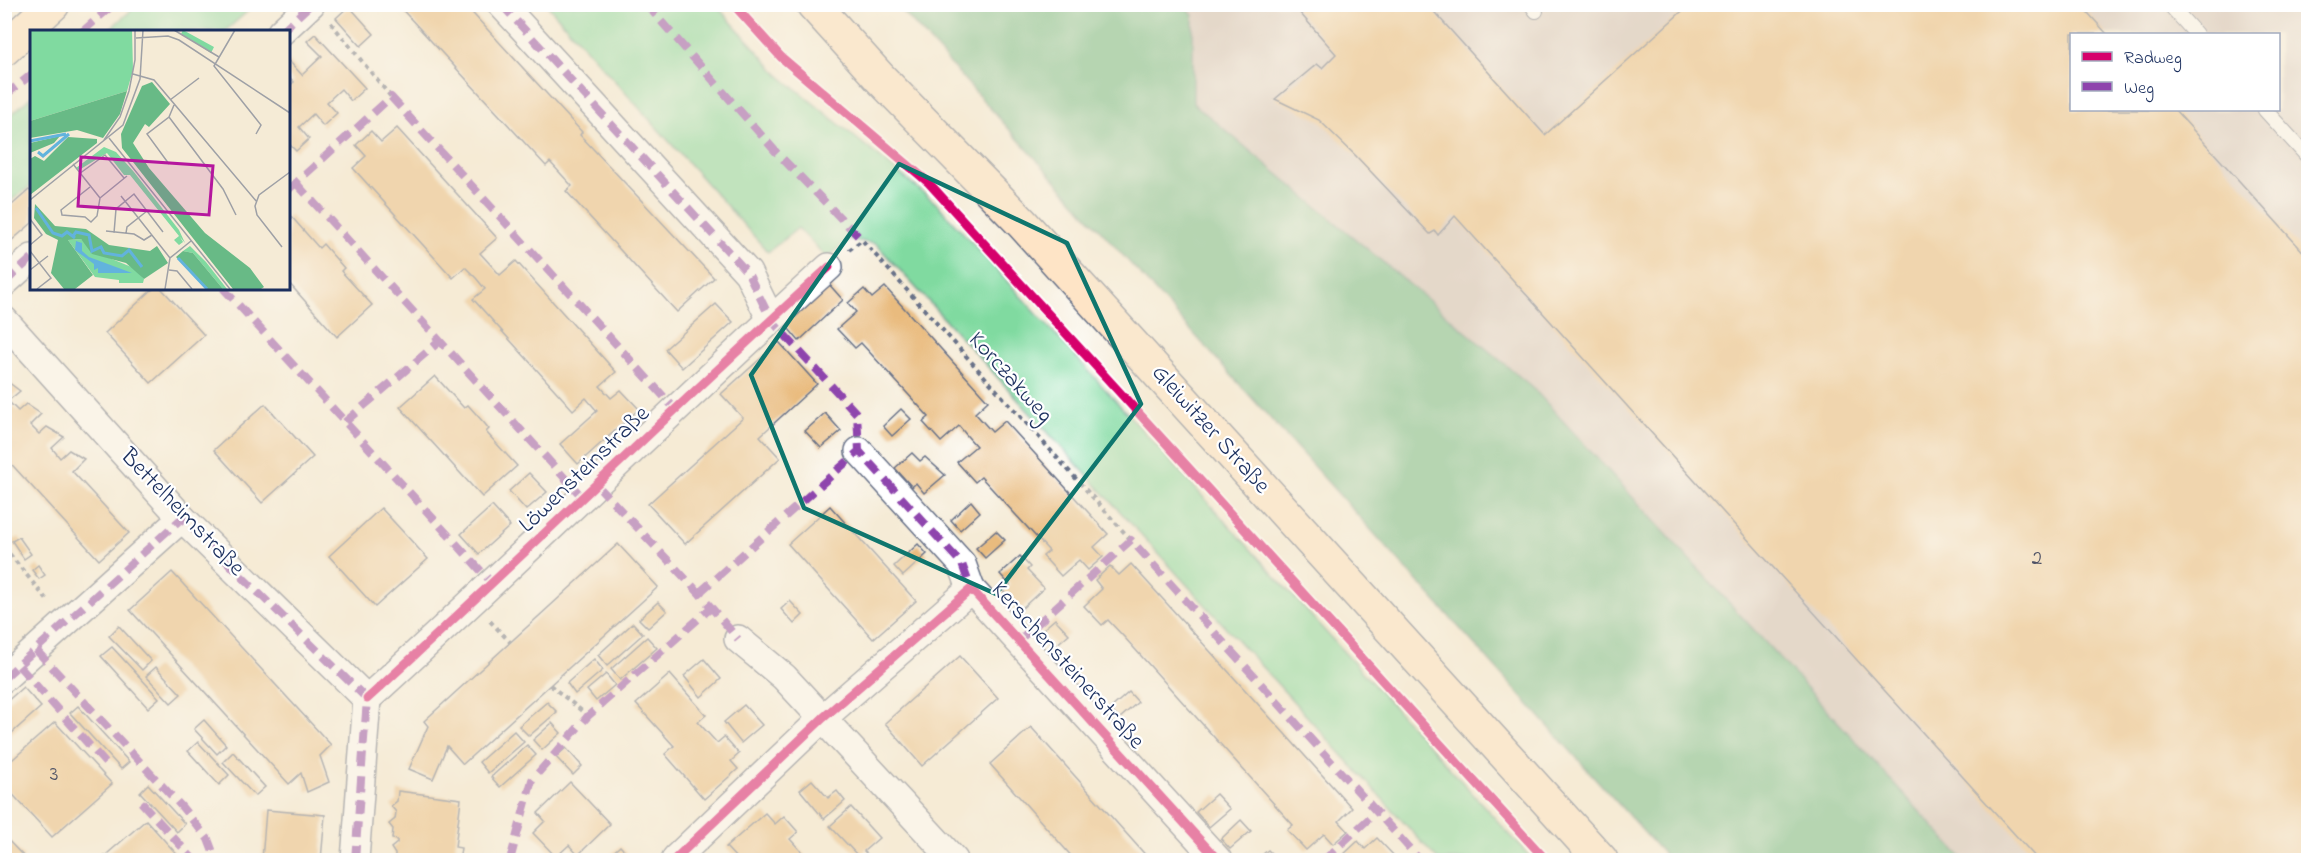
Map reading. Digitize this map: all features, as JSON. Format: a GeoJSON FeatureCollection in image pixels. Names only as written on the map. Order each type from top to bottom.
{"type":"FeatureCollection","features":[{"type":"Feature","properties":{"kind":"main road"},"geometry":{"type":"LineString","coordinates":[[4,49],[53,4]]}},
{"type":"Feature","properties":{"kind":"main road","name":"Gleiwitzer Straße"},"geometry":{"type":"LineString","coordinates":[[813,4],[880,78],[1022,223],[1601,861]]}},
{"type":"Feature","properties":{"kind":"street"},"geometry":{"type":"LineString","coordinates":[[283,30],[311,4]]}},
{"type":"Feature","properties":{"kind":"street"},"geometry":{"type":"LineString","coordinates":[[501,4],[748,273],[771,320]]}},
{"type":"Feature","properties":{"kind":"street"},"geometry":{"type":"LineString","coordinates":[[4,283],[30,260]]}},
{"type":"Feature","properties":{"kind":"street","name":"Löwensteinstraße"},"geometry":{"type":"LineString","coordinates":[[367,699],[493,584],[828,267]]}},
{"type":"Feature","properties":{"kind":"street","name":"Bettelheimstraße"},"geometry":{"type":"LineString","coordinates":[[4,320],[182,518],[367,699]]}},
{"type":"Feature","properties":{"kind":"street","name":"Kerschensteinerstraße"},"geometry":{"type":"LineString","coordinates":[[859,451],[962,564],[971,589],[1218,861]]}},
{"type":"Feature","properties":{"kind":"street"},"geometry":{"type":"LineString","coordinates":[[4,678],[182,518]]}},
{"type":"Feature","properties":{"kind":"street","name":"Kerschensteinerstraße"},"geometry":{"type":"LineString","coordinates":[[675,861],[823,717],[971,589]]}},
{"type":"Feature","properties":{"kind":"street"},"geometry":{"type":"LineString","coordinates":[[738,639],[784,676],[954,861]]}},
{"type":"Feature","properties":{"kind":"street"},"geometry":{"type":"LineString","coordinates":[[355,861],[367,699]]}},
{"type":"Feature","properties":{"kind":"lane"},"geometry":{"type":"LineString","coordinates":[[2169,4],[2195,33]]}},
{"type":"Feature","properties":{"kind":"lane"},"geometry":{"type":"LineString","coordinates":[[2266,111],[2308,158]]}},
{"type":"Feature","properties":{"kind":"path"},"geometry":{"type":"LineString","coordinates":[[331,23],[391,97]]}},
{"type":"Feature","properties":{"kind":"path"},"geometry":{"type":"LineString","coordinates":[[4,547],[66,623]]}},
{"type":"Feature","properties":{"kind":"path"},"geometry":{"type":"LineString","coordinates":[[550,685],[588,716]]}},
{"type":"Feature","properties":{"kind":"highlighted area"},"geometry":{"type":"Polygon","coordinates":[[[899,164],[1067,243],[1141,404],[996,594],[804,508],[751,375],[899,164]]]}},
{"type":"Feature","properties":{"kind":"shaded area"},"geometry":{"type":"Polygon","coordinates":[[[1183,5],[2308,5],[2308,860],[1964,860],[1532,387],[1193,103],[1193,15],[1183,5]]]}},
{"type":"Feature","properties":{"kind":"green space"},"geometry":{"type":"Polygon","coordinates":[[[139,4],[255,4],[226,30],[108,30],[139,4]]]}},
{"type":"Feature","properties":{"kind":"green space"},"geometry":{"type":"Polygon","coordinates":[[[547,5],[716,5],[780,76],[937,204],[1533,860],[1438,860],[876,244],[849,239],[827,258],[798,228],[768,252],[547,5]]]}},
{"type":"Feature","properties":{"kind":"green space"},"geometry":{"type":"Polygon","coordinates":[[[897,5],[1183,5],[1193,15],[1193,103],[1532,387],[1964,860],[1669,860],[897,5]]]}},
{"type":"Feature","properties":{"kind":"green space"},"geometry":{"type":"Polygon","coordinates":[[[30,98],[30,187],[5,205],[5,120],[30,98]]]}},
{"type":"Feature","properties":{"kind":"building"},"geometry":{"type":"Polygon","coordinates":[[[397,4],[464,4],[582,132],[580,135],[714,278],[677,312],[566,191],[572,186],[550,162],[546,166],[397,4]]]}},
{"type":"Feature","properties":{"kind":"building"},"geometry":{"type":"Polygon","coordinates":[[[1292,4],[1427,4],[1545,135],[1690,4],[2080,4],[2106,33],[2070,33],[2070,111],[2176,111],[2308,257],[2308,860],[2038,860],[1455,216],[1438,235],[1435,231],[1430,234],[1319,120],[1275,99],[1317,64],[1322,68],[1336,54],[1292,4]]]}},
{"type":"Feature","properties":{"kind":"building"},"geometry":{"type":"Polygon","coordinates":[[[349,6],[374,34],[361,46],[336,18],[349,6]]]}},
{"type":"Feature","properties":{"kind":"building"},"geometry":{"type":"Polygon","coordinates":[[[315,34],[365,88],[351,101],[341,89],[327,102],[337,113],[323,126],[313,114],[299,127],[309,139],[296,151],[290,145],[290,85],[294,82],[290,78],[290,62],[302,75],[322,56],[307,41],[315,34]]]}},
{"type":"Feature","properties":{"kind":"building"},"geometry":{"type":"Polygon","coordinates":[[[397,128],[497,238],[480,253],[500,275],[516,261],[616,372],[600,386],[611,398],[621,390],[639,409],[578,464],[560,444],[597,411],[586,398],[573,410],[473,299],[485,289],[476,278],[465,267],[453,278],[353,168],[366,156],[356,145],[371,131],[381,142],[397,128]]]}},
{"type":"Feature","properties":{"kind":"building"},"geometry":{"type":"Polygon","coordinates":[[[30,191],[30,225],[4,247],[4,212],[30,191]]]}},
{"type":"Feature","properties":{"kind":"building"},"geometry":{"type":"Polygon","coordinates":[[[290,215],[319,248],[323,244],[344,268],[341,271],[372,305],[337,337],[290,284],[290,215]]]}},
{"type":"Feature","properties":{"kind":"building"},"geometry":{"type":"Polygon","coordinates":[[[827,282],[843,300],[799,341],[783,322],[827,282]]]}},
{"type":"Feature","properties":{"kind":"building"},"geometry":{"type":"Polygon","coordinates":[[[885,287],[988,401],[975,413],[992,432],[1005,421],[1108,534],[1094,547],[1103,557],[1088,570],[1079,560],[1061,576],[1043,556],[1049,551],[981,477],[975,482],[957,462],[976,446],[959,426],[941,442],[923,422],[929,417],[861,343],[855,348],[837,329],[856,312],[848,303],[864,289],[872,298],[885,287]]]}},
{"type":"Feature","properties":{"kind":"building"},"geometry":{"type":"Polygon","coordinates":[[[152,290],[163,290],[204,335],[151,383],[105,333],[152,290]]]}},
{"type":"Feature","properties":{"kind":"building"},"geometry":{"type":"Polygon","coordinates":[[[716,304],[733,322],[682,368],[665,349],[716,304]]]}},
{"type":"Feature","properties":{"kind":"building"},"geometry":{"type":"Polygon","coordinates":[[[779,342],[817,384],[760,436],[780,458],[685,544],[648,504],[743,418],[721,394],[779,342]]]}},
{"type":"Feature","properties":{"kind":"building"},"geometry":{"type":"Polygon","coordinates":[[[435,376],[464,408],[468,405],[489,429],[486,432],[517,466],[482,497],[400,407],[435,376]]]}},
{"type":"Feature","properties":{"kind":"building"},"geometry":{"type":"Polygon","coordinates":[[[4,379],[20,391],[8,401],[18,411],[26,404],[41,414],[30,425],[39,434],[47,427],[64,437],[52,448],[60,458],[69,450],[84,459],[72,471],[129,533],[99,560],[4,456],[4,379]]]}},
{"type":"Feature","properties":{"kind":"building"},"geometry":{"type":"Polygon","coordinates":[[[265,404],[313,457],[262,503],[214,450],[265,404]]]}},
{"type":"Feature","properties":{"kind":"building"},"geometry":{"type":"Polygon","coordinates":[[[901,409],[911,419],[892,436],[883,426],[901,409]]]}},
{"type":"Feature","properties":{"kind":"building"},"geometry":{"type":"Polygon","coordinates":[[[825,413],[841,431],[821,448],[805,431],[825,413]]]}},
{"type":"Feature","properties":{"kind":"building"},"geometry":{"type":"Polygon","coordinates":[[[912,453],[920,461],[925,457],[945,475],[924,493],[916,483],[912,487],[895,468],[912,453]]]}},
{"type":"Feature","properties":{"kind":"building"},"geometry":{"type":"Polygon","coordinates":[[[529,473],[547,492],[526,510],[509,491],[529,473]]]}},
{"type":"Feature","properties":{"kind":"building"},"geometry":{"type":"Polygon","coordinates":[[[971,501],[980,512],[960,530],[951,520],[971,501]]]}},
{"type":"Feature","properties":{"kind":"building"},"geometry":{"type":"Polygon","coordinates":[[[492,506],[510,526],[479,554],[461,534],[492,506]]]}},
{"type":"Feature","properties":{"kind":"building"},"geometry":{"type":"Polygon","coordinates":[[[830,506],[916,601],[873,639],[788,544],[830,506]]]}},
{"type":"Feature","properties":{"kind":"building"},"geometry":{"type":"Polygon","coordinates":[[[381,508],[428,559],[375,607],[329,556],[381,508]]]}},
{"type":"Feature","properties":{"kind":"building"},"geometry":{"type":"Polygon","coordinates":[[[996,531],[1005,540],[985,558],[976,548],[996,531]]]}},
{"type":"Feature","properties":{"kind":"building"},"geometry":{"type":"Polygon","coordinates":[[[19,537],[31,554],[24,559],[12,541],[19,537]]]}},
{"type":"Feature","properties":{"kind":"building"},"geometry":{"type":"Polygon","coordinates":[[[618,544],[658,587],[463,764],[447,746],[433,779],[409,769],[428,726],[424,721],[618,544]]]}},
{"type":"Feature","properties":{"kind":"building"},"geometry":{"type":"Polygon","coordinates":[[[918,544],[927,554],[903,576],[894,566],[918,544]]]}},
{"type":"Feature","properties":{"kind":"building"},"geometry":{"type":"Polygon","coordinates":[[[1020,556],[1030,567],[1027,570],[1044,588],[1020,610],[1003,591],[1010,585],[1000,574],[1020,556]]]}},
{"type":"Feature","properties":{"kind":"building"},"geometry":{"type":"Polygon","coordinates":[[[1131,564],[1352,808],[1339,821],[1348,831],[1333,844],[1324,834],[1306,850],[1287,830],[1293,825],[1125,638],[1108,620],[1102,625],[1084,606],[1102,589],[1095,580],[1110,566],[1119,575],[1131,564]]]}},
{"type":"Feature","properties":{"kind":"building"},"geometry":{"type":"Polygon","coordinates":[[[38,565],[45,575],[39,579],[32,570],[38,565]]]}},
{"type":"Feature","properties":{"kind":"building"},"geometry":{"type":"Polygon","coordinates":[[[172,572],[331,745],[320,756],[329,782],[307,792],[301,773],[289,784],[130,610],[172,572]]]}},
{"type":"Feature","properties":{"kind":"building"},"geometry":{"type":"Polygon","coordinates":[[[790,601],[803,615],[794,624],[781,609],[790,601]]]}},
{"type":"Feature","properties":{"kind":"building"},"geometry":{"type":"Polygon","coordinates":[[[658,602],[667,611],[648,628],[639,619],[658,602]]]}},
{"type":"Feature","properties":{"kind":"building"},"geometry":{"type":"Polygon","coordinates":[[[1055,619],[1069,634],[1055,646],[1041,631],[1055,619]]]}},
{"type":"Feature","properties":{"kind":"building"},"geometry":{"type":"Polygon","coordinates":[[[633,623],[643,634],[607,666],[598,655],[633,623]]]}},
{"type":"Feature","properties":{"kind":"building"},"geometry":{"type":"Polygon","coordinates":[[[119,626],[151,661],[142,670],[109,636],[119,626]]]}},
{"type":"Feature","properties":{"kind":"building"},"geometry":{"type":"Polygon","coordinates":[[[647,637],[657,648],[620,680],[611,669],[647,637]]]}},
{"type":"Feature","properties":{"kind":"building"},"geometry":{"type":"Polygon","coordinates":[[[112,647],[159,698],[148,708],[101,656],[112,647]]]}},
{"type":"Feature","properties":{"kind":"building"},"geometry":{"type":"Polygon","coordinates":[[[960,656],[998,698],[922,766],[885,723],[960,656]]]}},
{"type":"Feature","properties":{"kind":"building"},"geometry":{"type":"Polygon","coordinates":[[[594,659],[603,670],[575,694],[567,683],[594,659]]]}},
{"type":"Feature","properties":{"kind":"building"},"geometry":{"type":"Polygon","coordinates":[[[704,659],[721,679],[701,697],[684,676],[704,659]]]}},
{"type":"Feature","properties":{"kind":"building"},"geometry":{"type":"Polygon","coordinates":[[[156,667],[181,694],[171,703],[146,676],[156,667]]]}},
{"type":"Feature","properties":{"kind":"building"},"geometry":{"type":"Polygon","coordinates":[[[606,674],[615,685],[596,701],[587,690],[606,674]]]}},
{"type":"Feature","properties":{"kind":"building"},"geometry":{"type":"Polygon","coordinates":[[[670,674],[706,715],[698,722],[717,743],[724,737],[739,754],[731,761],[738,769],[704,799],[665,754],[674,746],[636,704],[670,674]]]}},
{"type":"Feature","properties":{"kind":"building"},"geometry":{"type":"Polygon","coordinates":[[[23,687],[41,707],[4,740],[4,704],[23,687]]]}},
{"type":"Feature","properties":{"kind":"building"},"geometry":{"type":"Polygon","coordinates":[[[1129,692],[1138,702],[1119,719],[1110,709],[1129,692]]]}},
{"type":"Feature","properties":{"kind":"building"},"geometry":{"type":"Polygon","coordinates":[[[547,702],[557,712],[529,736],[519,726],[547,702]]]}},
{"type":"Feature","properties":{"kind":"building"},"geometry":{"type":"Polygon","coordinates":[[[744,705],[762,725],[741,743],[724,722],[744,705]]]}},
{"type":"Feature","properties":{"kind":"building"},"geometry":{"type":"Polygon","coordinates":[[[78,706],[129,762],[121,769],[70,713],[78,706]]]}},
{"type":"Feature","properties":{"kind":"building"},"geometry":{"type":"Polygon","coordinates":[[[204,720],[226,745],[217,754],[194,729],[204,720]]]}},
{"type":"Feature","properties":{"kind":"building"},"geometry":{"type":"Polygon","coordinates":[[[55,722],[112,784],[52,837],[4,785],[4,767],[55,722]]]}},
{"type":"Feature","properties":{"kind":"building"},"geometry":{"type":"Polygon","coordinates":[[[552,723],[561,733],[542,750],[533,740],[552,723]]]}},
{"type":"Feature","properties":{"kind":"building"},"geometry":{"type":"Polygon","coordinates":[[[1031,727],[1150,860],[1074,859],[990,764],[1031,727]]]}},
{"type":"Feature","properties":{"kind":"building"},"geometry":{"type":"Polygon","coordinates":[[[514,731],[524,742],[488,773],[479,762],[514,731]]]}},
{"type":"Feature","properties":{"kind":"building"},"geometry":{"type":"Polygon","coordinates":[[[198,742],[229,775],[219,785],[188,751],[198,742]]]}},
{"type":"Feature","properties":{"kind":"building"},"geometry":{"type":"Polygon","coordinates":[[[527,745],[536,755],[500,787],[491,777],[527,745]]]}},
{"type":"Feature","properties":{"kind":"building"},"geometry":{"type":"Polygon","coordinates":[[[566,748],[582,766],[573,775],[556,757],[566,748]]]}},
{"type":"Feature","properties":{"kind":"building"},"geometry":{"type":"Polygon","coordinates":[[[233,752],[265,787],[255,796],[223,762],[233,752]]]}},
{"type":"Feature","properties":{"kind":"building"},"geometry":{"type":"Polygon","coordinates":[[[812,780],[828,798],[837,791],[845,801],[824,819],[800,790],[812,780]]]}},
{"type":"Feature","properties":{"kind":"building"},"geometry":{"type":"Polygon","coordinates":[[[570,782],[610,824],[578,855],[569,845],[556,857],[533,833],[545,821],[538,813],[570,782]]]}},
{"type":"Feature","properties":{"kind":"building"},"geometry":{"type":"Polygon","coordinates":[[[148,784],[185,824],[177,832],[140,792],[148,784]]]}},
{"type":"Feature","properties":{"kind":"building"},"geometry":{"type":"Polygon","coordinates":[[[398,791],[461,799],[455,847],[461,848],[459,860],[395,860],[395,854],[391,848],[397,840],[392,839],[393,829],[389,824],[395,819],[396,812],[391,806],[397,801],[398,791]]]}},
{"type":"Feature","properties":{"kind":"building"},"geometry":{"type":"Polygon","coordinates":[[[1216,794],[1230,809],[1209,827],[1196,812],[1216,794]]]}},
{"type":"Feature","properties":{"kind":"building"},"geometry":{"type":"Polygon","coordinates":[[[851,807],[879,838],[864,851],[873,860],[854,860],[858,856],[830,826],[851,807]]]}},
{"type":"Feature","properties":{"kind":"building"},"geometry":{"type":"Polygon","coordinates":[[[266,810],[325,815],[321,860],[262,860],[266,810]]]}},
{"type":"Feature","properties":{"kind":"building"},"geometry":{"type":"Polygon","coordinates":[[[765,813],[775,824],[784,816],[798,832],[790,839],[809,860],[738,860],[726,847],[765,813]]]}},
{"type":"Feature","properties":{"kind":"building"},"geometry":{"type":"Polygon","coordinates":[[[146,820],[182,860],[100,860],[146,820]]]}},
{"type":"Feature","properties":{"kind":"building"},"geometry":{"type":"Polygon","coordinates":[[[1241,820],[1251,831],[1230,849],[1221,839],[1241,820]]]}},
{"type":"Feature","properties":{"kind":"building"},"geometry":{"type":"Polygon","coordinates":[[[4,836],[24,857],[20,860],[11,860],[4,853],[4,836]]]}},
{"type":"Feature","properties":{"kind":"building"},"geometry":{"type":"Polygon","coordinates":[[[1377,838],[1398,860],[1346,860],[1342,856],[1358,841],[1365,849],[1377,838]]]}},
{"type":"Feature","properties":{"kind":"building"},"geometry":{"type":"Polygon","coordinates":[[[620,846],[633,860],[605,860],[620,846]]]}},
{"type":"Feature","properties":{"kind":"building"},"geometry":{"type":"Polygon","coordinates":[[[1268,850],[1278,860],[1256,860],[1268,850]]]}},
{"type":"Feature","properties":{"kind":"marked path"},"geometry":{"type":"LineString","coordinates":[[84,30],[114,4]]}},
{"type":"Feature","properties":{"kind":"marked path"},"geometry":{"type":"LineString","coordinates":[[283,30],[311,4]]}},
{"type":"Feature","properties":{"kind":"marked path"},"geometry":{"type":"LineString","coordinates":[[501,4],[748,273],[771,320],[857,414],[859,451],[962,564],[971,589]]}},
{"type":"Feature","properties":{"kind":"marked path"},"geometry":{"type":"LineString","coordinates":[[646,4],[776,152],[862,240]]}},
{"type":"Feature","properties":{"kind":"marked path"},"geometry":{"type":"LineString","coordinates":[[4,96],[30,76]]}},
{"type":"Feature","properties":{"kind":"marked path"},"geometry":{"type":"LineString","coordinates":[[290,188],[391,97],[676,410]]}},
{"type":"Feature","properties":{"kind":"marked path"},"geometry":{"type":"LineString","coordinates":[[296,183],[583,498]]}},
{"type":"Feature","properties":{"kind":"marked path"},"geometry":{"type":"LineString","coordinates":[[4,283],[30,260]]}},
{"type":"Feature","properties":{"kind":"marked path"},"geometry":{"type":"LineString","coordinates":[[225,290],[493,584]]}},
{"type":"Feature","properties":{"kind":"marked path"},"geometry":{"type":"LineString","coordinates":[[345,422],[440,341]]}},
{"type":"Feature","properties":{"kind":"marked path"},"geometry":{"type":"LineString","coordinates":[[699,593],[859,451]]}},
{"type":"Feature","properties":{"kind":"marked path"},"geometry":{"type":"LineString","coordinates":[[597,485],[699,593],[738,639]]}},
{"type":"Feature","properties":{"kind":"marked path"},"geometry":{"type":"LineString","coordinates":[[4,678],[182,518],[367,699]]}},
{"type":"Feature","properties":{"kind":"marked path"},"geometry":{"type":"LineString","coordinates":[[1018,641],[1131,540],[1420,860]]}},
{"type":"Feature","properties":{"kind":"marked path"},"geometry":{"type":"LineString","coordinates":[[510,860],[532,780],[588,716],[712,607]]}},
{"type":"Feature","properties":{"kind":"marked path"},"geometry":{"type":"LineString","coordinates":[[36,650],[181,806],[208,839],[216,860]]}},
{"type":"Feature","properties":{"kind":"marked path"},"geometry":{"type":"LineString","coordinates":[[19,666],[107,765]]}},
{"type":"Feature","properties":{"kind":"marked path"},"geometry":{"type":"LineString","coordinates":[[355,860],[367,699]]}},
{"type":"Feature","properties":{"kind":"marked path"},"geometry":{"type":"LineString","coordinates":[[141,802],[194,860]]}},
{"type":"Feature","properties":{"kind":"marked path"},"geometry":{"type":"LineString","coordinates":[[1324,860],[1376,812]]}},
{"type":"Feature","properties":{"kind":"cycle path"},"geometry":{"type":"LineString","coordinates":[[733,4],[781,57],[928,182],[1546,860]]}},
{"type":"Feature","properties":{"kind":"cycle path"},"geometry":{"type":"LineString","coordinates":[[367,699],[829,267]]}},
{"type":"Feature","properties":{"kind":"cycle path"},"geometry":{"type":"LineString","coordinates":[[675,860],[823,718],[971,589],[1218,860]]}}]}
